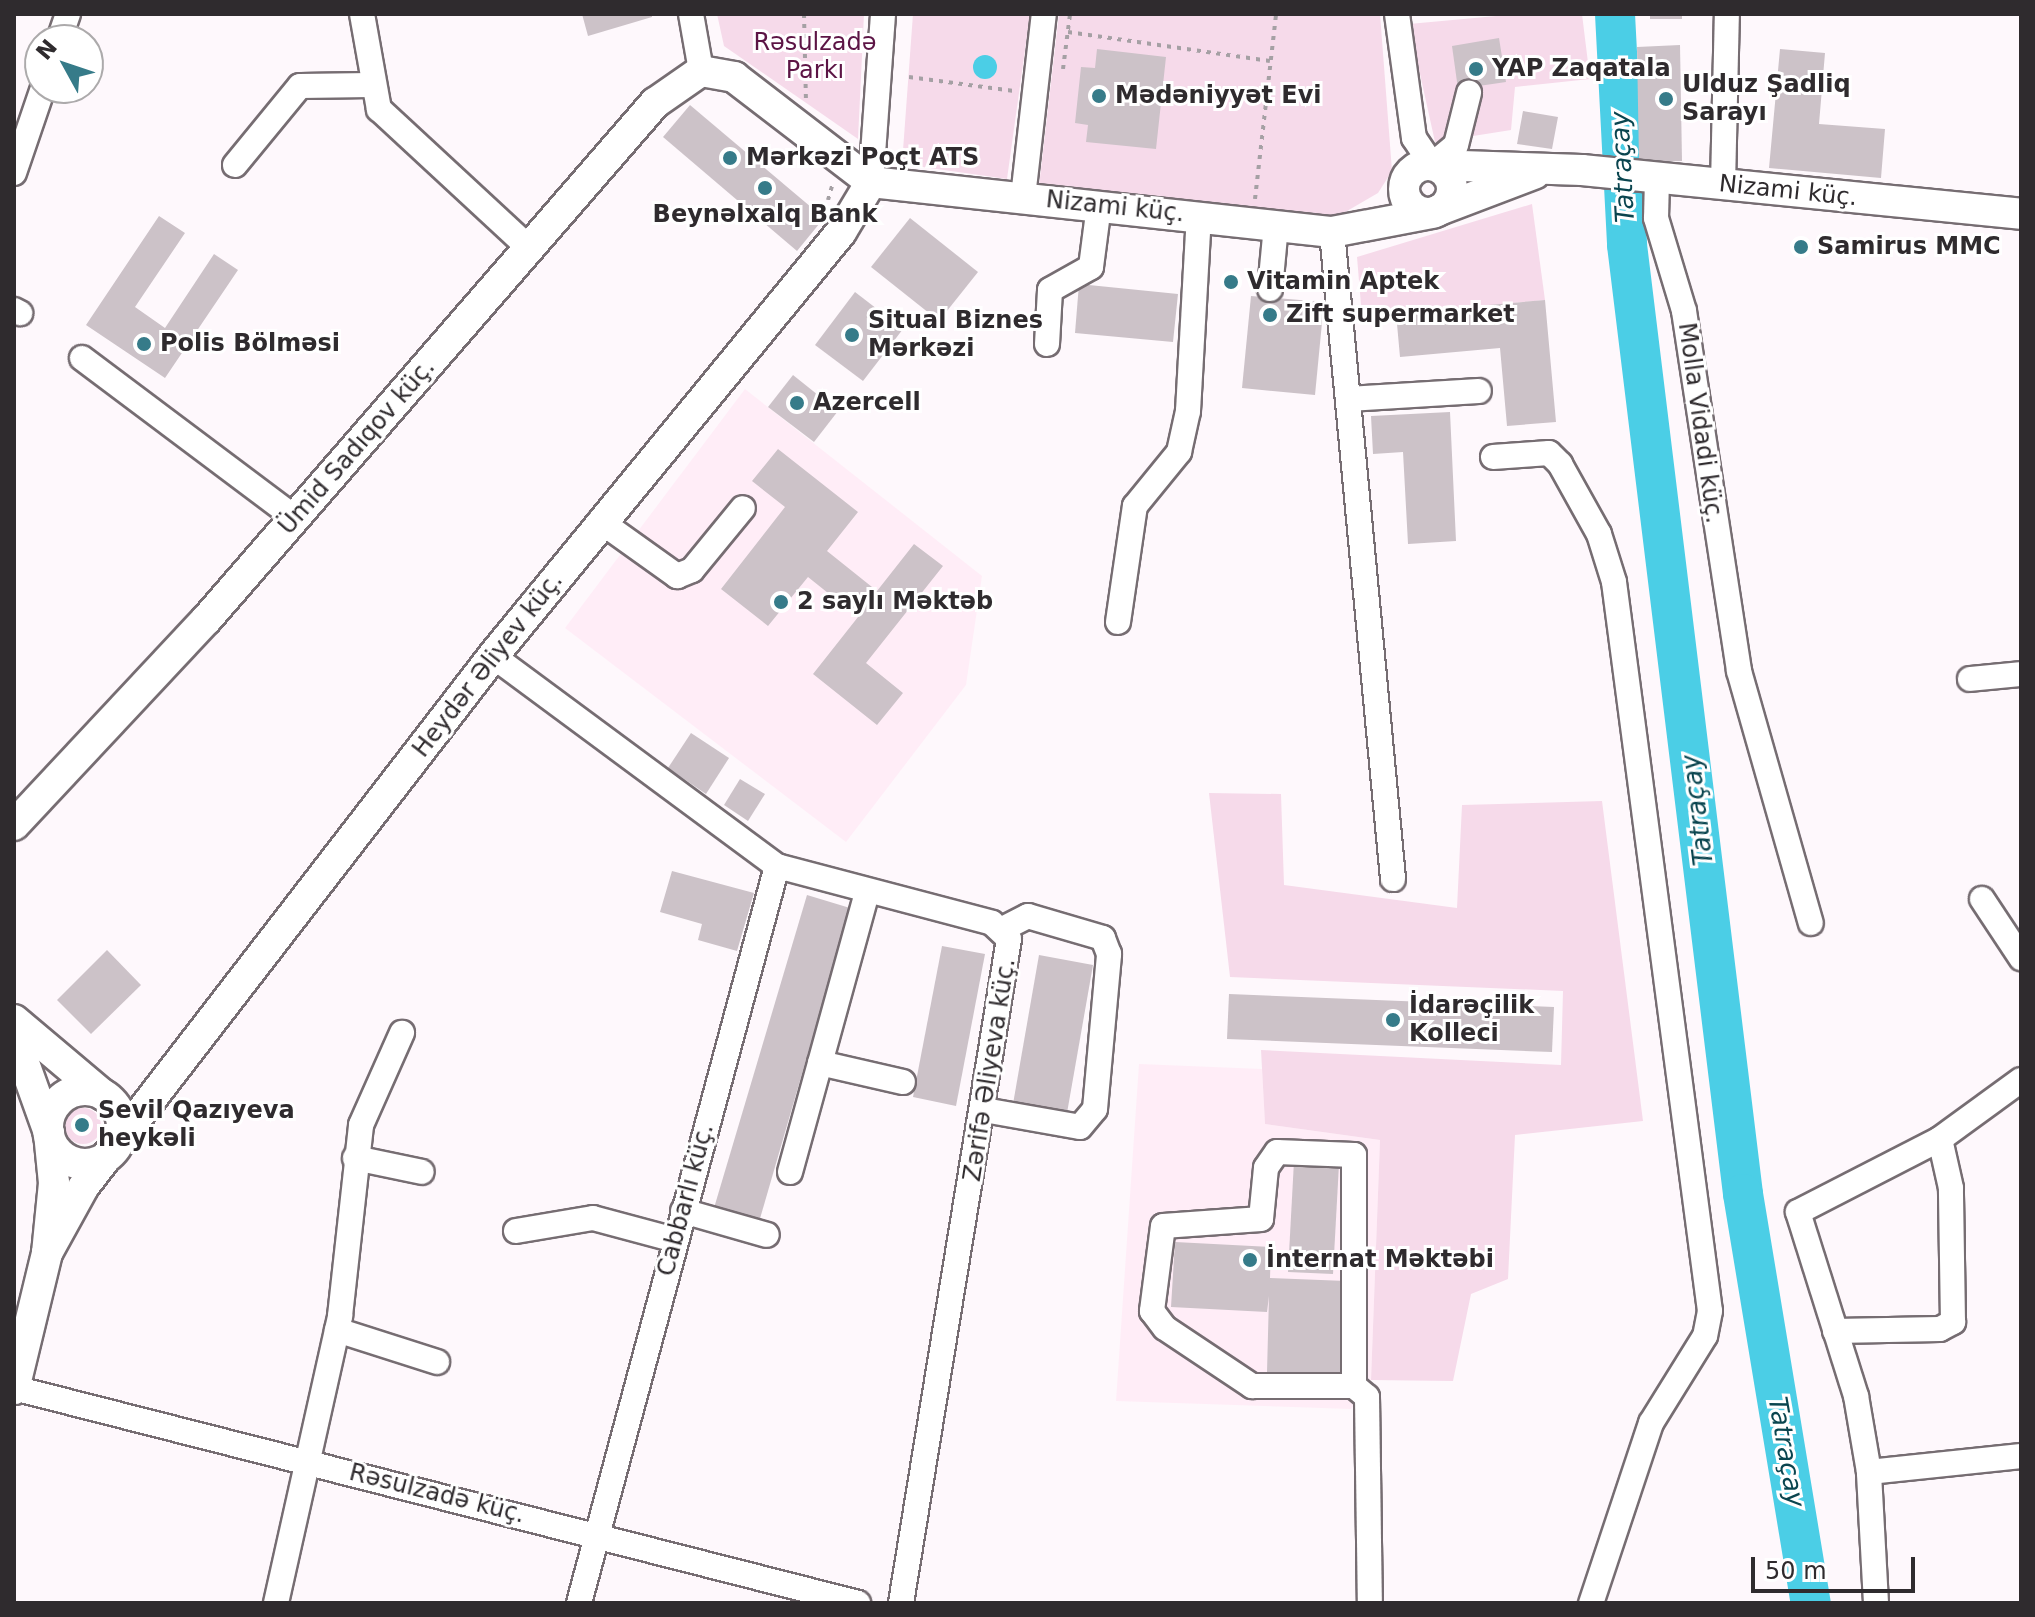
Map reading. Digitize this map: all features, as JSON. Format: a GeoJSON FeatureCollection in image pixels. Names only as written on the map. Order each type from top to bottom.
{"type":"FeatureCollection","features":[{"type":"Feature","properties":{"kind":"main road"},"geometry":{"type":"LineString","coordinates":[[701,71],[734,77],[871,182]]}},
{"type":"Feature","properties":{"kind":"main road","name":"Ümid Sadıqov küç."},"geometry":{"type":"LineString","coordinates":[[14,825],[87,754],[655,103],[701,71]]}},
{"type":"Feature","properties":{"kind":"main road"},"geometry":{"type":"LineString","coordinates":[[1346,230],[1419,166],[1432,165],[1452,188],[1436,211],[1412,208],[1405,181]]}},
{"type":"Feature","properties":{"kind":"main road","name":"Nizami küç."},"geometry":{"type":"LineString","coordinates":[[1432,165],[1556,169],[2021,214]]}},
{"type":"Feature","properties":{"kind":"main road","name":"Nizami küç."},"geometry":{"type":"LineString","coordinates":[[871,182],[1199,217],[1265,217],[1346,230],[1436,211],[1556,169]]}},
{"type":"Feature","properties":{"kind":"main road","name":"Heydər Əliyev küç."},"geometry":{"type":"LineString","coordinates":[[47,1253],[110,1153],[600,521],[841,232],[871,182]]}},
{"type":"Feature","properties":{"kind":"main road"},"geometry":{"type":"LineString","coordinates":[[14,1020],[105,1096],[121,1121],[110,1153],[75,1163],[58,1152],[14,1035]]}},
{"type":"Feature","properties":{"kind":"main road"},"geometry":{"type":"LineString","coordinates":[[14,1388],[47,1253],[54,1183],[49,1133],[51,1112],[65,1096],[85,1090],[105,1096]]}},
{"type":"Feature","properties":{"kind":"street"},"geometry":{"type":"LineString","coordinates":[[362,14],[371,85],[398,132],[530,249]]}},
{"type":"Feature","properties":{"kind":"street"},"geometry":{"type":"LineString","coordinates":[[691,14],[701,71]]}},
{"type":"Feature","properties":{"kind":"street"},"geometry":{"type":"LineString","coordinates":[[871,182],[883,14]]}},
{"type":"Feature","properties":{"kind":"street"},"geometry":{"type":"LineString","coordinates":[[1023,197],[1044,14]]}},
{"type":"Feature","properties":{"kind":"street"},"geometry":{"type":"LineString","coordinates":[[1397,14],[1414,138],[1432,165],[1456,145],[1469,93]]}},
{"type":"Feature","properties":{"kind":"street"},"geometry":{"type":"LineString","coordinates":[[1723,185],[1727,14]]}},
{"type":"Feature","properties":{"kind":"street"},"geometry":{"type":"LineString","coordinates":[[235,165],[300,86],[371,85]]}},
{"type":"Feature","properties":{"kind":"street"},"geometry":{"type":"LineString","coordinates":[[14,173],[38,104]]}},
{"type":"Feature","properties":{"kind":"street","name":"Molla Vidadi küç."},"geometry":{"type":"LineString","coordinates":[[1657,178],[1656,218],[1684,311],[1739,671],[1811,923]]}},
{"type":"Feature","properties":{"kind":"street"},"geometry":{"type":"LineString","coordinates":[[1047,344],[1050,290],[1054,281],[1091,267],[1099,205]]}},
{"type":"Feature","properties":{"kind":"street"},"geometry":{"type":"LineString","coordinates":[[1118,622],[1135,506],[1179,452],[1188,411],[1199,217]]}},
{"type":"Feature","properties":{"kind":"street"},"geometry":{"type":"LineString","coordinates":[[1265,217],[1270,289]]}},
{"type":"Feature","properties":{"kind":"street"},"geometry":{"type":"LineString","coordinates":[[1346,230],[1348,399],[1393,879]]}},
{"type":"Feature","properties":{"kind":"street"},"geometry":{"type":"LineString","coordinates":[[82,358],[295,518]]}},
{"type":"Feature","properties":{"kind":"street"},"geometry":{"type":"LineString","coordinates":[[1348,399],[1479,391]]}},
{"type":"Feature","properties":{"kind":"street"},"geometry":{"type":"LineString","coordinates":[[1493,457],[1549,453],[1560,464],[1599,534],[1614,582],[1710,1311],[1692,1361],[1669,1385],[1651,1423],[1591,1603]]}},
{"type":"Feature","properties":{"kind":"street"},"geometry":{"type":"LineString","coordinates":[[600,521],[677,576],[692,570],[743,508]]}},
{"type":"Feature","properties":{"kind":"street","name":"Zərifə Əliyeva küç."},"geometry":{"type":"LineString","coordinates":[[493,656],[777,866],[1002,929],[1010,954],[901,1603]]}},
{"type":"Feature","properties":{"kind":"street"},"geometry":{"type":"LineString","coordinates":[[1970,679],[2021,674]]}},
{"type":"Feature","properties":{"kind":"street","name":"Cabbarlı küç."},"geometry":{"type":"LineString","coordinates":[[579,1603],[594,1534],[777,866]]}},
{"type":"Feature","properties":{"kind":"street"},"geometry":{"type":"LineString","coordinates":[[790,1172],[867,893]]}},
{"type":"Feature","properties":{"kind":"street"},"geometry":{"type":"LineString","coordinates":[[1982,899],[2021,958]]}},
{"type":"Feature","properties":{"kind":"street"},"geometry":{"type":"LineString","coordinates":[[984,1110],[1080,1127],[1095,1109],[1109,954],[1103,938],[1028,916],[1002,929]]}},
{"type":"Feature","properties":{"kind":"street"},"geometry":{"type":"LineString","coordinates":[[276,1603],[310,1462],[337,1330],[355,1158],[402,1033]]}},
{"type":"Feature","properties":{"kind":"street"},"geometry":{"type":"LineString","coordinates":[[820,1063],[903,1082]]}},
{"type":"Feature","properties":{"kind":"street"},"geometry":{"type":"LineString","coordinates":[[1876,1603],[1869,1472],[1835,1331],[1798,1212],[1940,1139],[2021,1080]]}},
{"type":"Feature","properties":{"kind":"street"},"geometry":{"type":"LineString","coordinates":[[1835,1331],[1940,1329],[1953,1322],[1951,1188],[1940,1139]]}},
{"type":"Feature","properties":{"kind":"street"},"geometry":{"type":"LineString","coordinates":[[1354,1386],[1252,1386],[1165,1328],[1152,1311],[1163,1226],[1261,1219],[1266,1168],[1277,1152],[1354,1155],[1354,1386],[1370,1409],[1370,1603]]}},
{"type":"Feature","properties":{"kind":"street"},"geometry":{"type":"LineString","coordinates":[[355,1158],[422,1172]]}},
{"type":"Feature","properties":{"kind":"street"},"geometry":{"type":"LineString","coordinates":[[683,1211],[767,1235]]}},
{"type":"Feature","properties":{"kind":"street"},"geometry":{"type":"LineString","coordinates":[[516,1231],[593,1218],[675,1240]]}},
{"type":"Feature","properties":{"kind":"street"},"geometry":{"type":"LineString","coordinates":[[337,1330],[437,1362]]}},
{"type":"Feature","properties":{"kind":"street","name":"Rəsulzadə küç."},"geometry":{"type":"LineString","coordinates":[[14,1388],[858,1603]]}},
{"type":"Feature","properties":{"kind":"street"},"geometry":{"type":"LineString","coordinates":[[1869,1472],[2021,1456]]}},
{"type":"Feature","properties":{"kind":"path"},"geometry":{"type":"LineString","coordinates":[[804,14],[806,103],[817,111]]}},
{"type":"Feature","properties":{"kind":"path"},"geometry":{"type":"LineString","coordinates":[[1265,217],[1270,61],[1276,14]]}},
{"type":"Feature","properties":{"kind":"path"},"geometry":{"type":"LineString","coordinates":[[1068,32],[1270,61]]}},
{"type":"Feature","properties":{"kind":"path"},"geometry":{"type":"LineString","coordinates":[[909,77],[1019,91]]}},
{"type":"Feature","properties":{"kind":"shaded area","name":"2 saylı Məktəb"},"geometry":{"type":"Polygon","coordinates":[[[745,389],[982,576],[966,685],[846,842],[565,628],[745,389]]]}},
{"type":"Feature","properties":{"kind":"shaded area","name":"İnternat Məktəbi"},"geometry":{"type":"Polygon","coordinates":[[[1139,1064],[1262,1069],[1265,1124],[1380,1140],[1371,1380],[1351,1409],[1116,1401],[1139,1064]]]}},
{"type":"Feature","properties":{"kind":"green space","name":"Rəsulzadə Parkı"},"geometry":{"type":"Polygon","coordinates":[[[717,14],[864,14],[858,139],[724,46],[717,14]]]}},
{"type":"Feature","properties":{"kind":"green space"},"geometry":{"type":"Polygon","coordinates":[[[913,14],[1030,14],[1007,179],[902,164],[913,14]]]}},
{"type":"Feature","properties":{"kind":"green space"},"geometry":{"type":"Polygon","coordinates":[[[1059,14],[1380,14],[1392,171],[1378,193],[1335,218],[1039,186],[1059,14]]]}},
{"type":"Feature","properties":{"kind":"green space"},"geometry":{"type":"Polygon","coordinates":[[[1518,14],[1582,14],[1590,79],[1515,87],[1511,130],[1435,142],[1409,24],[1518,14]]]}},
{"type":"Feature","properties":{"kind":"green space"},"geometry":{"type":"Polygon","coordinates":[[[1532,204],[1545,300],[1362,317],[1357,257],[1532,204]]]}},
{"type":"Feature","properties":{"kind":"green space"},"geometry":{"type":"Polygon","coordinates":[[[1209,793],[1281,794],[1284,885],[1457,908],[1462,805],[1602,801],[1643,1121],[1515,1135],[1508,1279],[1471,1294],[1453,1381],[1371,1380],[1380,1140],[1265,1124],[1261,1050],[1561,1065],[1563,991],[1230,977],[1209,793]]]}},
{"type":"Feature","properties":{"kind":"green space"},"geometry":{"type":"Polygon","coordinates":[[[83,1108],[96,1113],[101,1126],[96,1139],[83,1144],[70,1139],[65,1126],[70,1113],[83,1108]]]}},
{"type":"Feature","properties":{"kind":"water"},"geometry":{"type":"Polygon","coordinates":[[[985,55],[993,59],[997,67],[993,75],[985,79],[977,75],[973,67],[977,59],[985,55]]]}},
{"type":"Feature","properties":{"kind":"building"},"geometry":{"type":"Polygon","coordinates":[[[582,14],[652,14],[652,17],[588,36],[582,14]]]}},
{"type":"Feature","properties":{"kind":"building"},"geometry":{"type":"Polygon","coordinates":[[[1650,14],[1682,14],[1682,19],[1650,19],[1650,14]]]}},
{"type":"Feature","properties":{"kind":"building"},"geometry":{"type":"Polygon","coordinates":[[[1499,38],[1506,82],[1458,89],[1452,46],[1499,38]]]}},
{"type":"Feature","properties":{"kind":"building"},"geometry":{"type":"Polygon","coordinates":[[[1680,45],[1682,161],[1639,162],[1637,47],[1680,45]]]}},
{"type":"Feature","properties":{"kind":"building"},"geometry":{"type":"Polygon","coordinates":[[[1097,49],[1166,57],[1156,149],[1086,142],[1088,125],[1075,123],[1081,67],[1095,68],[1097,49]]]}},
{"type":"Feature","properties":{"kind":"building"},"geometry":{"type":"Polygon","coordinates":[[[1780,49],[1825,53],[1819,124],[1885,129],[1881,178],[1769,168],[1780,49]]]}},
{"type":"Feature","properties":{"kind":"building"},"geometry":{"type":"Polygon","coordinates":[[[690,105],[824,218],[797,251],[663,137],[690,105]]]}},
{"type":"Feature","properties":{"kind":"building"},"geometry":{"type":"Polygon","coordinates":[[[1523,111],[1558,117],[1552,149],[1517,144],[1523,111]]]}},
{"type":"Feature","properties":{"kind":"building"},"geometry":{"type":"Polygon","coordinates":[[[159,216],[185,233],[135,307],[165,328],[214,254],[238,270],[165,378],[86,325],[159,216]]]}},
{"type":"Feature","properties":{"kind":"building"},"geometry":{"type":"Polygon","coordinates":[[[910,218],[978,272],[939,321],[871,267],[910,218]]]}},
{"type":"Feature","properties":{"kind":"building"},"geometry":{"type":"Polygon","coordinates":[[[1079,284],[1178,294],[1173,342],[1075,333],[1079,284]]]}},
{"type":"Feature","properties":{"kind":"building"},"geometry":{"type":"Polygon","coordinates":[[[855,292],[903,329],[863,381],[815,345],[855,292]]]}},
{"type":"Feature","properties":{"kind":"building"},"geometry":{"type":"Polygon","coordinates":[[[1251,296],[1324,302],[1315,395],[1242,388],[1251,296]]]}},
{"type":"Feature","properties":{"kind":"building"},"geometry":{"type":"Polygon","coordinates":[[[1545,300],[1556,422],[1507,426],[1500,348],[1400,357],[1396,313],[1545,300]]]}},
{"type":"Feature","properties":{"kind":"building"},"geometry":{"type":"Polygon","coordinates":[[[793,375],[838,411],[814,442],[768,407],[793,375]]]}},
{"type":"Feature","properties":{"kind":"building"},"geometry":{"type":"Polygon","coordinates":[[[1450,412],[1456,541],[1408,544],[1403,452],[1373,454],[1371,416],[1450,412]]]}},
{"type":"Feature","properties":{"kind":"building"},"geometry":{"type":"Polygon","coordinates":[[[778,449],[858,512],[827,551],[877,591],[914,544],[943,566],[866,663],[903,693],[877,725],[813,674],[858,617],[808,577],[768,626],[721,589],[785,507],[752,481],[778,449]]]}},
{"type":"Feature","properties":{"kind":"building"},"geometry":{"type":"Polygon","coordinates":[[[691,733],[729,758],[706,794],[668,768],[691,733]]]}},
{"type":"Feature","properties":{"kind":"building"},"geometry":{"type":"Polygon","coordinates":[[[740,779],[765,794],[748,821],[724,805],[740,779]]]}},
{"type":"Feature","properties":{"kind":"building"},"geometry":{"type":"Polygon","coordinates":[[[672,871],[754,893],[737,951],[698,940],[702,924],[660,912],[672,871]]]}},
{"type":"Feature","properties":{"kind":"building"},"geometry":{"type":"Polygon","coordinates":[[[807,895],[850,908],[759,1222],[714,1208],[807,895]]]}},
{"type":"Feature","properties":{"kind":"building"},"geometry":{"type":"Polygon","coordinates":[[[942,946],[985,954],[956,1106],[913,1097],[942,946]]]}},
{"type":"Feature","properties":{"kind":"building"},"geometry":{"type":"Polygon","coordinates":[[[107,950],[141,985],[91,1034],[57,1000],[107,950]]]}},
{"type":"Feature","properties":{"kind":"building"},"geometry":{"type":"Polygon","coordinates":[[[1039,955],[1093,965],[1067,1113],[1013,1104],[1039,955]]]}},
{"type":"Feature","properties":{"kind":"building"},"geometry":{"type":"Polygon","coordinates":[[[1229,994],[1554,1007],[1552,1052],[1227,1039],[1229,994]]]}},
{"type":"Feature","properties":{"kind":"building"},"geometry":{"type":"Polygon","coordinates":[[[1294,1161],[1339,1164],[1333,1274],[1288,1272],[1294,1161]]]}},
{"type":"Feature","properties":{"kind":"building"},"geometry":{"type":"Polygon","coordinates":[[[1175,1242],[1271,1247],[1270,1278],[1346,1281],[1343,1374],[1267,1372],[1269,1296],[1267,1312],[1171,1307],[1175,1242]]]}},
{"type":"Feature","properties":{"kind":"waterway","name":"Tatraçay"},"geometry":{"type":"LineString","coordinates":[[1615,14],[1627,245],[1743,1194],[1811,1603]]}},
{"type":"Feature","properties":{"kind":"place","name":"YAP Zaqatala"},"geometry":{"type":"Point","coordinates":[1476,69]}},
{"type":"Feature","properties":{"kind":"place","name":"Mədəniyyət Evi"},"geometry":{"type":"Point","coordinates":[1099,96]}},
{"type":"Feature","properties":{"kind":"place","name":"Ulduz Şadliq Sarayı"},"geometry":{"type":"Point","coordinates":[1666,99]}},
{"type":"Feature","properties":{"kind":"place","name":"Mərkəzi Poçt ATS"},"geometry":{"type":"Point","coordinates":[730,158]}},
{"type":"Feature","properties":{"kind":"place","name":"Beynəlxalq Bank"},"geometry":{"type":"Point","coordinates":[765,188]}},
{"type":"Feature","properties":{"kind":"place","name":"Samirus MMC"},"geometry":{"type":"Point","coordinates":[1801,247]}},
{"type":"Feature","properties":{"kind":"place","name":"Vitamin Aptek"},"geometry":{"type":"Point","coordinates":[1231,282]}},
{"type":"Feature","properties":{"kind":"place","name":"Zift supermarket"},"geometry":{"type":"Point","coordinates":[1270,315]}},
{"type":"Feature","properties":{"kind":"place","name":"Situal Biznes Mərkəzi"},"geometry":{"type":"Point","coordinates":[852,335]}},
{"type":"Feature","properties":{"kind":"place","name":"Polis Bölməsi"},"geometry":{"type":"Point","coordinates":[144,344]}},
{"type":"Feature","properties":{"kind":"place","name":"Azercell"},"geometry":{"type":"Point","coordinates":[797,403]}},
{"type":"Feature","properties":{"kind":"place","name":"2 saylı Məktəb"},"geometry":{"type":"Point","coordinates":[781,602]}},
{"type":"Feature","properties":{"kind":"place","name":"İdarəçilik Kolleci"},"geometry":{"type":"Point","coordinates":[1393,1020]}},
{"type":"Feature","properties":{"kind":"place","name":"Sevil Qazıyeva heykəli"},"geometry":{"type":"Point","coordinates":[82,1125]}},
{"type":"Feature","properties":{"kind":"place","name":"İnternat Məktəbi"},"geometry":{"type":"Point","coordinates":[1250,1260]}}]}
